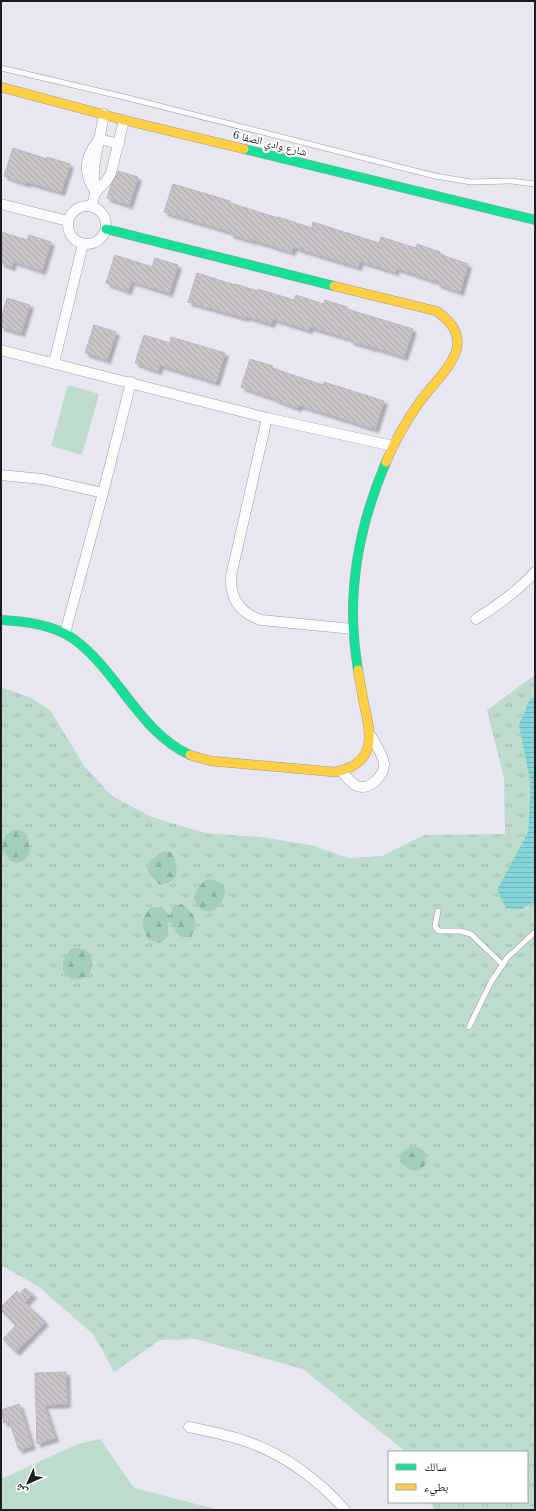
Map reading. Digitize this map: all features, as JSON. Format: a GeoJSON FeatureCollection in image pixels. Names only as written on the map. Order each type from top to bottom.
{"type":"FeatureCollection","features":[{"type":"Feature","properties":{"kind":"street","name":"شارع وادي الصفا 6"},"geometry":{"type":"LineString","coordinates":[[1,87],[124,120],[535,220]]}},
{"type":"Feature","properties":{"kind":"street"},"geometry":{"type":"LineString","coordinates":[[92,206],[95,193],[94,176],[104,114]]}},
{"type":"Feature","properties":{"kind":"street"},"geometry":{"type":"LineString","coordinates":[[95,193],[107,180],[111,173],[124,120]]}},
{"type":"Feature","properties":{"kind":"street"},"geometry":{"type":"LineString","coordinates":[[99,139],[119,144]]}},
{"type":"Feature","properties":{"kind":"street"},"geometry":{"type":"LineString","coordinates":[[1,204],[68,221]]}},
{"type":"Feature","properties":{"kind":"street"},"geometry":{"type":"LineString","coordinates":[[92,206],[105,218],[106,229],[98,242],[93,244],[83,244],[76,241],[71,236],[68,229],[68,221],[70,215],[80,207],[92,206]]}},
{"type":"Feature","properties":{"kind":"street"},"geometry":{"type":"LineString","coordinates":[[106,229],[436,311],[446,317],[457,335],[458,346],[456,354],[450,365],[422,399],[393,446],[384,464],[367,515],[359,548],[354,584],[353,629],[361,692],[371,736],[384,761],[384,770],[382,774],[367,787],[356,786],[341,771]]}},
{"type":"Feature","properties":{"kind":"street"},"geometry":{"type":"LineString","coordinates":[[54,363],[83,244]]}},
{"type":"Feature","properties":{"kind":"street"},"geometry":{"type":"LineString","coordinates":[[1,350],[267,418],[393,446]]}},
{"type":"Feature","properties":{"kind":"street"},"geometry":{"type":"LineString","coordinates":[[65,633],[103,493],[130,382]]}},
{"type":"Feature","properties":{"kind":"street"},"geometry":{"type":"LineString","coordinates":[[267,418],[231,576],[232,593],[240,607],[253,617],[261,620],[353,629]]}},
{"type":"Feature","properties":{"kind":"street"},"geometry":{"type":"LineString","coordinates":[[1,475],[42,479],[103,493]]}},
{"type":"Feature","properties":{"kind":"street"},"geometry":{"type":"LineString","coordinates":[[476,619],[497,606],[535,572]]}},
{"type":"Feature","properties":{"kind":"street"},"geometry":{"type":"LineString","coordinates":[[1,620],[38,625],[65,633],[90,652],[117,682],[145,721],[161,737],[193,756],[211,761],[335,772],[350,768],[359,762],[369,746],[371,736]]}},
{"type":"Feature","properties":{"kind":"street"},"geometry":{"type":"LineString","coordinates":[[189,1427],[249,1442],[274,1454],[299,1469],[321,1486],[345,1510]]}},
{"type":"Feature","properties":{"kind":"lane"},"geometry":{"type":"LineString","coordinates":[[1,68],[132,99],[435,176],[471,182],[511,181],[535,184]]}},
{"type":"Feature","properties":{"kind":"lane"},"geometry":{"type":"LineString","coordinates":[[438,911],[435,927],[436,929],[439,931],[460,931],[471,934],[503,965]]}},
{"type":"Feature","properties":{"kind":"lane"},"geometry":{"type":"LineString","coordinates":[[469,1027],[491,982],[511,954],[535,932]]}},
{"type":"Feature","properties":{"kind":"green space"},"geometry":{"type":"Polygon","coordinates":[[[68,385],[99,394],[82,455],[51,446],[68,385]]]}},
{"type":"Feature","properties":{"kind":"green space"},"geometry":{"type":"Polygon","coordinates":[[[535,675],[535,1510],[434,1510],[430,1503],[528,1503],[528,1451],[405,1451],[303,1369],[196,1339],[160,1340],[114,1372],[94,1335],[39,1287],[1,1265],[1,687],[31,698],[50,710],[85,767],[112,796],[152,817],[205,833],[261,837],[311,845],[349,858],[382,856],[424,835],[505,834],[504,778],[487,710],[535,675]]]}},
{"type":"Feature","properties":{"kind":"green space"},"geometry":{"type":"Polygon","coordinates":[[[13,830],[21,830],[27,835],[30,852],[26,859],[18,863],[11,861],[1,849],[4,838],[13,830]]]}},
{"type":"Feature","properties":{"kind":"green space"},"geometry":{"type":"Polygon","coordinates":[[[163,851],[171,852],[175,861],[176,871],[175,878],[168,883],[160,885],[150,875],[147,868],[150,861],[163,851]]]}},
{"type":"Feature","properties":{"kind":"green space"},"geometry":{"type":"Polygon","coordinates":[[[208,879],[218,882],[223,887],[225,893],[219,906],[213,910],[207,911],[201,909],[197,905],[195,897],[200,885],[208,879]]]}},
{"type":"Feature","properties":{"kind":"green space"},"geometry":{"type":"Polygon","coordinates":[[[182,904],[193,915],[196,922],[191,937],[183,937],[179,935],[173,923],[168,922],[168,936],[160,943],[148,939],[144,930],[143,920],[150,908],[162,907],[170,916],[173,906],[182,904]]]}},
{"type":"Feature","properties":{"kind":"green space"},"geometry":{"type":"Polygon","coordinates":[[[72,948],[87,951],[92,959],[89,973],[86,977],[81,979],[71,979],[63,971],[64,958],[72,948]]]}},
{"type":"Feature","properties":{"kind":"green space"},"geometry":{"type":"Polygon","coordinates":[[[411,1146],[418,1147],[424,1151],[427,1163],[420,1169],[410,1169],[400,1161],[403,1152],[411,1146]]]}},
{"type":"Feature","properties":{"kind":"green space"},"geometry":{"type":"Polygon","coordinates":[[[100,1439],[134,1488],[219,1510],[1,1510],[1,1479],[78,1444],[100,1439]]]}},
{"type":"Feature","properties":{"kind":"water"},"geometry":{"type":"Polygon","coordinates":[[[535,697],[535,901],[521,909],[506,908],[497,890],[528,832],[531,785],[519,725],[530,699],[535,697]]]}},
{"type":"Feature","properties":{"kind":"building"},"geometry":{"type":"Polygon","coordinates":[[[13,148],[47,159],[47,157],[70,164],[61,192],[28,182],[27,184],[4,176],[13,148]]]}},
{"type":"Feature","properties":{"kind":"building"},"geometry":{"type":"Polygon","coordinates":[[[118,171],[138,177],[129,205],[107,198],[111,185],[118,171]]]}},
{"type":"Feature","properties":{"kind":"building"},"geometry":{"type":"Polygon","coordinates":[[[173,184],[312,228],[313,222],[379,243],[381,237],[416,248],[417,244],[440,252],[439,254],[468,264],[460,292],[437,284],[438,282],[396,268],[395,272],[360,261],[358,267],[293,247],[292,252],[230,234],[231,232],[164,212],[173,184]]]}},
{"type":"Feature","properties":{"kind":"building"},"geometry":{"type":"Polygon","coordinates":[[[1,232],[27,240],[29,235],[51,242],[42,271],[13,261],[12,267],[1,263],[1,232]]]}},
{"type":"Feature","properties":{"kind":"building"},"geometry":{"type":"Polygon","coordinates":[[[115,255],[152,267],[155,258],[178,265],[169,293],[131,281],[128,291],[106,283],[115,255]]]}},
{"type":"Feature","properties":{"kind":"building"},"geometry":{"type":"Polygon","coordinates":[[[197,273],[235,285],[257,291],[258,289],[294,300],[296,295],[323,304],[325,300],[347,307],[347,309],[413,329],[404,357],[310,327],[309,330],[273,319],[271,324],[246,316],[246,318],[188,302],[197,273]]]}},
{"type":"Feature","properties":{"kind":"building"},"geometry":{"type":"Polygon","coordinates":[[[7,298],[30,305],[21,333],[1,327],[1,318],[7,298]]]}},
{"type":"Feature","properties":{"kind":"building"},"geometry":{"type":"Polygon","coordinates":[[[94,325],[116,332],[107,360],[85,353],[94,325]]]}},
{"type":"Feature","properties":{"kind":"building"},"geometry":{"type":"Polygon","coordinates":[[[144,335],[170,343],[171,337],[225,353],[216,382],[160,365],[158,371],[135,363],[144,335]]]}},
{"type":"Feature","properties":{"kind":"building"},"geometry":{"type":"Polygon","coordinates":[[[250,359],[323,385],[324,382],[384,401],[375,429],[299,405],[298,408],[241,387],[250,359]]]}},
{"type":"Feature","properties":{"kind":"building"},"geometry":{"type":"Polygon","coordinates":[[[25,1288],[33,1295],[25,1303],[45,1322],[16,1352],[3,1339],[16,1325],[1,1310],[1,1307],[17,1291],[19,1294],[25,1288]]]}},
{"type":"Feature","properties":{"kind":"building"},"geometry":{"type":"Polygon","coordinates":[[[66,1372],[67,1404],[44,1405],[55,1438],[37,1444],[35,1373],[66,1372]]]}},
{"type":"Feature","properties":{"kind":"building"},"geometry":{"type":"Polygon","coordinates":[[[19,1404],[32,1446],[19,1450],[9,1421],[4,1423],[1,1410],[19,1404]]]}},
{"type":"Feature","properties":{"kind":"traffic: fast"},"geometry":{"type":"LineString","coordinates":[[244,149],[535,220]]}},
{"type":"Feature","properties":{"kind":"traffic: fast"},"geometry":{"type":"LineString","coordinates":[[106,229],[334,286]]}},
{"type":"Feature","properties":{"kind":"traffic: fast"},"geometry":{"type":"LineString","coordinates":[[358,670],[353,620],[355,574],[362,536],[372,498],[386,462]]}},
{"type":"Feature","properties":{"kind":"traffic: fast"},"geometry":{"type":"LineString","coordinates":[[1,620],[27,622],[44,626],[61,632],[75,640],[104,668],[148,723],[161,736],[190,755]]}},
{"type":"Feature","properties":{"kind":"traffic: slow"},"geometry":{"type":"LineString","coordinates":[[1,87],[124,120],[244,149]]}},
{"type":"Feature","properties":{"kind":"traffic: slow"},"geometry":{"type":"LineString","coordinates":[[334,286],[436,311],[450,323],[457,335],[457,346],[453,358],[419,403],[397,439],[386,462]]}},
{"type":"Feature","properties":{"kind":"traffic: slow"},"geometry":{"type":"LineString","coordinates":[[190,755],[211,761],[335,772],[348,768],[358,762],[368,747],[369,727],[358,670]]}}]}
